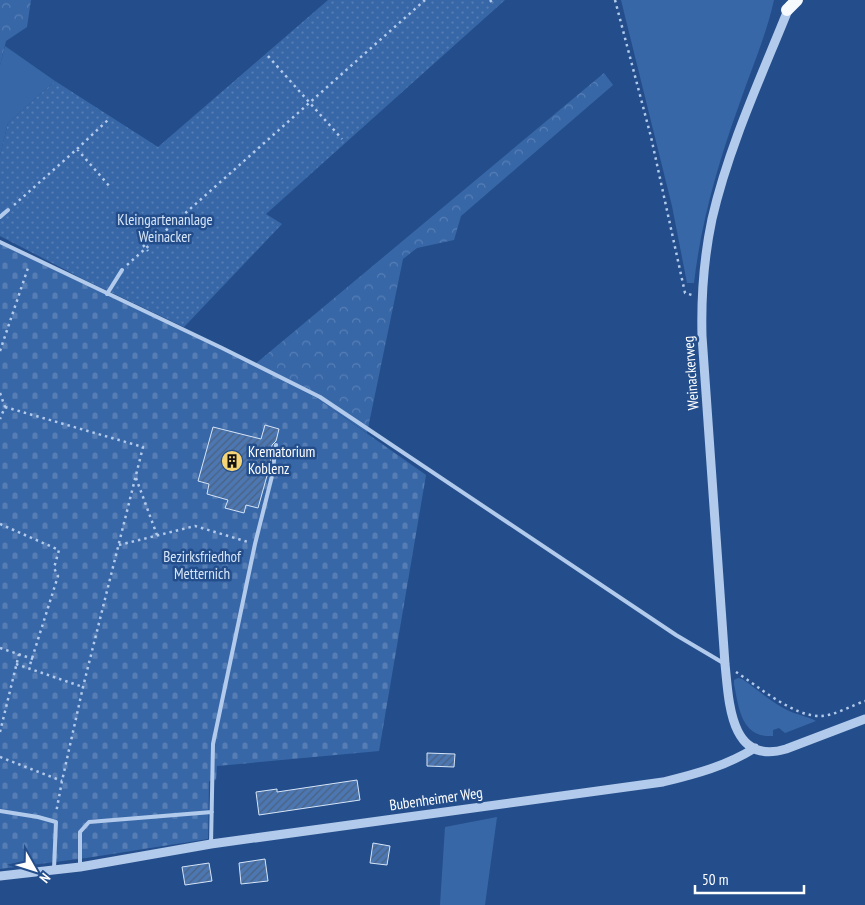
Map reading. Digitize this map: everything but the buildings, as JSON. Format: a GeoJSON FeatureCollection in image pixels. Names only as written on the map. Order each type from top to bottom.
{"type":"FeatureCollection","features":[{"type":"Feature","properties":{"kind":"main road"},"geometry":{"type":"LineString","coordinates":[[788,3],[797,0]]}},
{"type":"Feature","properties":{"kind":"street","name":"Weinackerweg"},"geometry":{"type":"LineString","coordinates":[[755,748],[743,740],[735,727],[729,703],[702,336],[703,296],[705,261],[712,219],[722,184],[788,3]]}},
{"type":"Feature","properties":{"kind":"street"},"geometry":{"type":"LineString","coordinates":[[755,748],[763,751],[777,752],[865,719]]}},
{"type":"Feature","properties":{"kind":"street","name":"Bubenheimer Weg"},"geometry":{"type":"LineString","coordinates":[[0,876],[54,868],[80,867],[211,844],[663,782],[716,768],[739,758],[755,748]]}},
{"type":"Feature","properties":{"kind":"lane"},"geometry":{"type":"LineString","coordinates":[[0,217],[8,210]]}},
{"type":"Feature","properties":{"kind":"lane"},"geometry":{"type":"LineString","coordinates":[[0,242],[320,397],[716,661],[725,664]]}},
{"type":"Feature","properties":{"kind":"lane"},"geometry":{"type":"LineString","coordinates":[[106,294],[122,270]]}},
{"type":"Feature","properties":{"kind":"lane"},"geometry":{"type":"LineString","coordinates":[[211,844],[213,744],[255,544],[272,476],[276,445]]}},
{"type":"Feature","properties":{"kind":"lane"},"geometry":{"type":"LineString","coordinates":[[0,811],[38,816],[56,822],[54,868]]}},
{"type":"Feature","properties":{"kind":"lane"},"geometry":{"type":"LineString","coordinates":[[80,867],[80,832],[90,822],[212,812]]}},
{"type":"Feature","properties":{"kind":"path"},"geometry":{"type":"LineString","coordinates":[[122,270],[147,250],[425,0]]}},
{"type":"Feature","properties":{"kind":"path"},"geometry":{"type":"LineString","coordinates":[[490,0],[494,5]]}},
{"type":"Feature","properties":{"kind":"path"},"geometry":{"type":"LineString","coordinates":[[615,0],[651,137],[685,294],[703,296]]}},
{"type":"Feature","properties":{"kind":"path"},"geometry":{"type":"LineString","coordinates":[[268,56],[342,139]]}},
{"type":"Feature","properties":{"kind":"path"},"geometry":{"type":"LineString","coordinates":[[8,210],[110,118]]}},
{"type":"Feature","properties":{"kind":"path"},"geometry":{"type":"LineString","coordinates":[[76,149],[111,188]]}},
{"type":"Feature","properties":{"kind":"path"},"geometry":{"type":"LineString","coordinates":[[143,245],[147,250]]}},
{"type":"Feature","properties":{"kind":"path"},"geometry":{"type":"LineString","coordinates":[[0,351],[32,257]]}},
{"type":"Feature","properties":{"kind":"path"},"geometry":{"type":"LineString","coordinates":[[0,393],[5,407],[0,419]]}},
{"type":"Feature","properties":{"kind":"path"},"geometry":{"type":"LineString","coordinates":[[5,407],[143,447],[83,687],[62,781],[56,822]]}},
{"type":"Feature","properties":{"kind":"path"},"geometry":{"type":"LineString","coordinates":[[136,477],[157,535]]}},
{"type":"Feature","properties":{"kind":"path"},"geometry":{"type":"LineString","coordinates":[[0,524],[59,550],[54,568],[58,576],[29,668]]}},
{"type":"Feature","properties":{"kind":"path"},"geometry":{"type":"LineString","coordinates":[[119,546],[195,526],[255,544]]}},
{"type":"Feature","properties":{"kind":"path"},"geometry":{"type":"LineString","coordinates":[[0,648],[33,658]]}},
{"type":"Feature","properties":{"kind":"path"},"geometry":{"type":"LineString","coordinates":[[0,732],[19,654]]}},
{"type":"Feature","properties":{"kind":"path"},"geometry":{"type":"LineString","coordinates":[[16,664],[83,687]]}},
{"type":"Feature","properties":{"kind":"path"},"geometry":{"type":"LineString","coordinates":[[725,664],[795,710],[808,715],[823,716],[865,701]]}},
{"type":"Feature","properties":{"kind":"path"},"geometry":{"type":"LineString","coordinates":[[0,757],[62,781]]}},
{"type":"Feature","properties":{"kind":"green space"},"geometry":{"type":"Polygon","coordinates":[[[0,0],[31,0],[27,27],[6,41],[0,65],[0,0]]]}},
{"type":"Feature","properties":{"kind":"green space","name":"Kleingartenanlage Weinacker"},"geometry":{"type":"Polygon","coordinates":[[[328,0],[505,0],[266,214],[282,224],[184,327],[85,280],[0,236],[0,156],[8,123],[55,81],[158,147],[328,0]]]}},
{"type":"Feature","properties":{"kind":"green space"},"geometry":{"type":"Polygon","coordinates":[[[621,0],[774,0],[763,40],[717,171],[701,238],[694,283],[687,283],[672,206],[621,0]]]}},
{"type":"Feature","properties":{"kind":"green space"},"geometry":{"type":"Polygon","coordinates":[[[5,46],[55,81],[8,123],[0,156],[0,65],[5,46]]]}},
{"type":"Feature","properties":{"kind":"green space"},"geometry":{"type":"Polygon","coordinates":[[[604,73],[613,85],[461,216],[454,240],[417,248],[403,259],[367,433],[318,399],[254,365],[604,73]]]}},
{"type":"Feature","properties":{"kind":"green space","name":"Bezirksfriedhof Metternich"},"geometry":{"type":"Polygon","coordinates":[[[0,244],[254,365],[318,399],[426,475],[379,751],[217,766],[216,780],[209,781],[208,839],[0,869],[0,244]]]}},
{"type":"Feature","properties":{"kind":"green space"},"geometry":{"type":"Polygon","coordinates":[[[738,678],[781,707],[816,721],[785,733],[779,728],[773,730],[773,736],[754,732],[743,720],[740,712],[734,684],[734,680],[738,678]]]}},
{"type":"Feature","properties":{"kind":"green space"},"geometry":{"type":"Polygon","coordinates":[[[497,817],[485,905],[440,905],[445,827],[497,817]]]}},
{"type":"Feature","properties":{"kind":"place","name":"Krematorium Koblenz"},"geometry":{"type":"Point","coordinates":[232,461]}}]}
